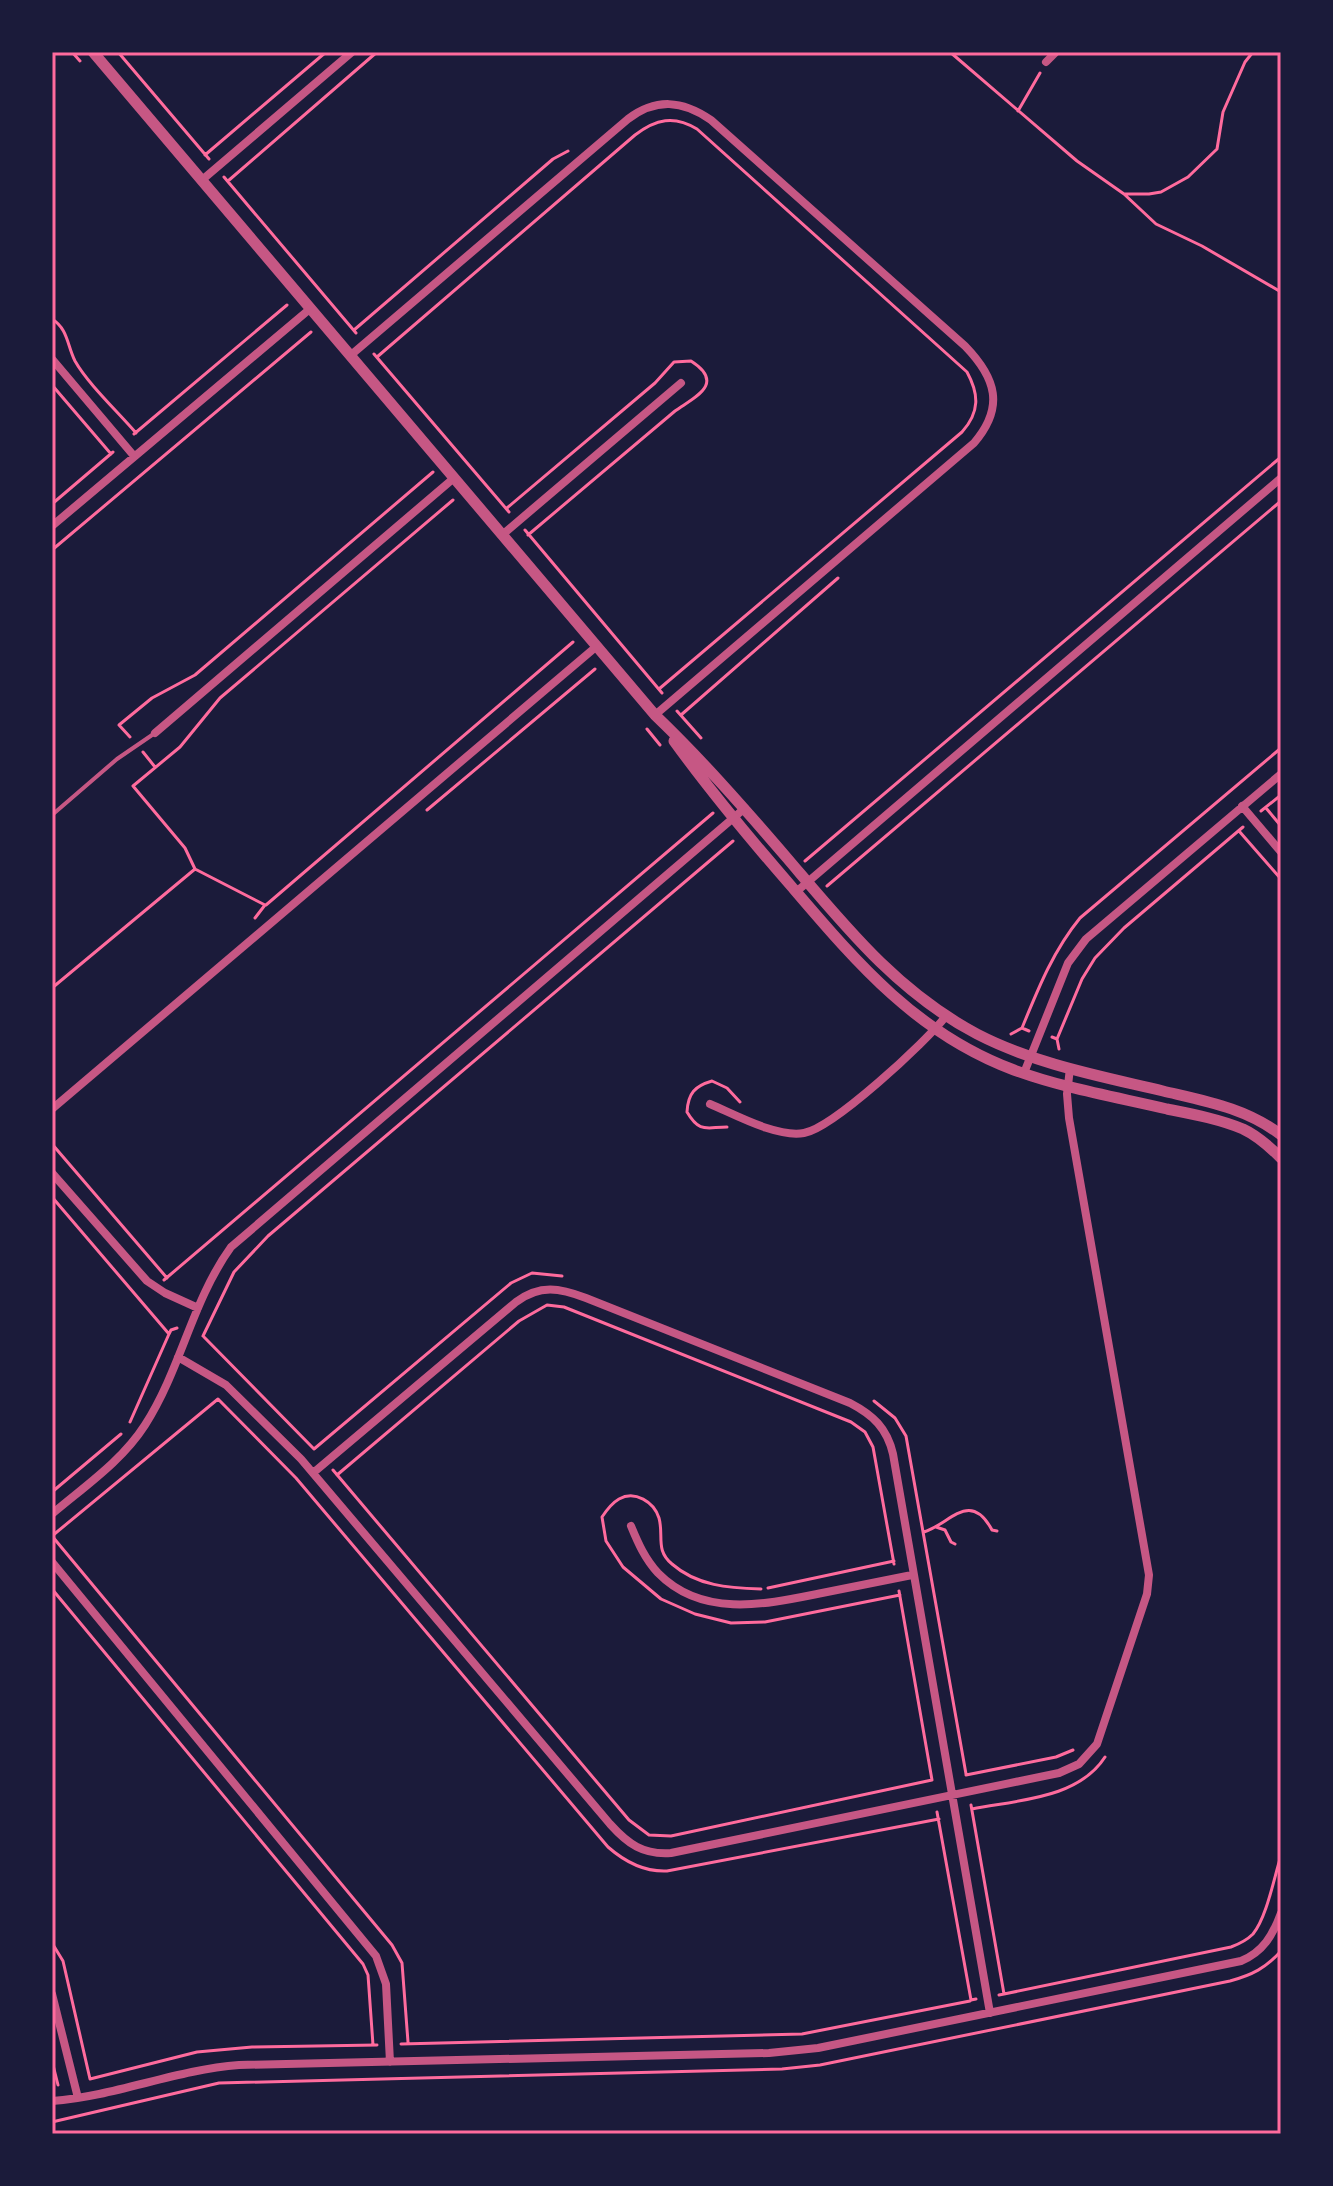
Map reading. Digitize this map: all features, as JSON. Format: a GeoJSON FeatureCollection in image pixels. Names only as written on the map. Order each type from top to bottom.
{"type":"FeatureCollection","features":[{"type":"Feature","properties":{"kind":"street"},"geometry":{"type":"LineString","coordinates":[[93,52],[655,715],[730,821],[879,985],[936,1030],[1024,1073],[1224,1123],[1245,1130],[1265,1142],[1281,1158]]}},
{"type":"Feature","properties":{"kind":"street"},"geometry":{"type":"LineString","coordinates":[[202,180],[352,52]]}},
{"type":"Feature","properties":{"kind":"street"},"geometry":{"type":"LineString","coordinates":[[1046,62],[1056,52]]}},
{"type":"Feature","properties":{"kind":"street"},"geometry":{"type":"LineString","coordinates":[[351,355],[628,119],[645,108],[669,102],[691,107],[711,120],[982,364],[992,384],[993,405],[986,427],[974,443],[655,715]]}},
{"type":"Feature","properties":{"kind":"street"},"geometry":{"type":"LineString","coordinates":[[52,526],[311,308]]}},
{"type":"Feature","properties":{"kind":"street"},"geometry":{"type":"LineString","coordinates":[[52,359],[134,456]]}},
{"type":"Feature","properties":{"kind":"street"},"geometry":{"type":"LineString","coordinates":[[502,535],[681,383]]}},
{"type":"Feature","properties":{"kind":"street"},"geometry":{"type":"LineString","coordinates":[[155,733],[454,478]]}},
{"type":"Feature","properties":{"kind":"street"},"geometry":{"type":"LineString","coordinates":[[796,892],[1281,478]]}},
{"type":"Feature","properties":{"kind":"street"},"geometry":{"type":"LineString","coordinates":[[52,1109],[597,646]]}},
{"type":"Feature","properties":{"kind":"street"},"geometry":{"type":"LineString","coordinates":[[655,715],[711,770],[810,879],[879,963],[946,1016],[992,1041],[1031,1056],[1225,1106],[1258,1119],[1281,1135]]}},
{"type":"Feature","properties":{"kind":"street"},"geometry":{"type":"LineString","coordinates":[[1024,1073],[1068,963],[1086,939],[1281,774]]}},
{"type":"Feature","properties":{"kind":"street"},"geometry":{"type":"LineString","coordinates":[[1242,806],[1281,852]]}},
{"type":"Feature","properties":{"kind":"street"},"geometry":{"type":"LineString","coordinates":[[52,1514],[118,1459],[135,1439],[155,1408],[217,1266],[231,1247],[745,808]]}},
{"type":"Feature","properties":{"kind":"street"},"geometry":{"type":"LineString","coordinates":[[710,1104],[782,1132],[805,1133],[814,1130],[835,1118],[936,1030],[946,1016]]}},
{"type":"Feature","properties":{"kind":"street"},"geometry":{"type":"LineString","coordinates":[[178,1357],[226,1385],[313,1473],[631,1845],[649,1852],[671,1853],[1059,1773],[1079,1764],[1092,1752],[1102,1734],[1149,1583],[1069,1118],[1067,1086],[1070,1068]]}},
{"type":"Feature","properties":{"kind":"street"},"geometry":{"type":"LineString","coordinates":[[52,1173],[139,1273],[155,1287],[198,1308]]}},
{"type":"Feature","properties":{"kind":"street"},"geometry":{"type":"LineString","coordinates":[[313,1473],[523,1297],[544,1288],[563,1289],[850,1403],[869,1414],[885,1431],[890,1442],[990,2013]]}},
{"type":"Feature","properties":{"kind":"street"},"geometry":{"type":"LineString","coordinates":[[631,1526],[645,1557],[660,1575],[680,1590],[705,1601],[733,1605],[766,1604],[912,1575]]}},
{"type":"Feature","properties":{"kind":"street"},"geometry":{"type":"LineString","coordinates":[[52,1562],[368,1943],[385,1974],[390,2062]]}},
{"type":"Feature","properties":{"kind":"street"},"geometry":{"type":"LineString","coordinates":[[52,2101],[224,2066],[796,2051],[1241,1961],[1251,1957],[1268,1941],[1281,1913]]}},
{"type":"Feature","properties":{"kind":"street"},"geometry":{"type":"LineString","coordinates":[[52,1994],[78,2098]]}},
{"type":"Feature","properties":{"kind":"lane"},"geometry":{"type":"LineString","coordinates":[[52,815],[117,759],[155,733]]}},
{"type":"Feature","properties":{"kind":"path"},"geometry":{"type":"LineString","coordinates":[[118,52],[701,739]]}},
{"type":"Feature","properties":{"kind":"path"},"geometry":{"type":"LineString","coordinates":[[205,155],[326,52]]}},
{"type":"Feature","properties":{"kind":"path"},"geometry":{"type":"LineString","coordinates":[[228,181],[377,52]]}},
{"type":"Feature","properties":{"kind":"path"},"geometry":{"type":"LineString","coordinates":[[950,52],[1077,161],[1124,194],[1156,224],[1202,246],[1281,292]]}},
{"type":"Feature","properties":{"kind":"path"},"geometry":{"type":"LineString","coordinates":[[1124,194],[1161,192],[1188,177],[1217,149],[1223,112],[1245,62],[1253,52]]}},
{"type":"Feature","properties":{"kind":"path"},"geometry":{"type":"LineString","coordinates":[[1018,111],[1046,62]]}},
{"type":"Feature","properties":{"kind":"path"},"geometry":{"type":"LineString","coordinates":[[377,357],[635,135],[650,124],[665,119],[683,121],[697,129],[967,372],[976,388],[977,407],[971,423],[659,689]]}},
{"type":"Feature","properties":{"kind":"path"},"geometry":{"type":"LineString","coordinates":[[354,330],[553,159],[579,146]]}},
{"type":"Feature","properties":{"kind":"path"},"geometry":{"type":"LineString","coordinates":[[52,504],[287,305]]}},
{"type":"Feature","properties":{"kind":"path"},"geometry":{"type":"LineString","coordinates":[[52,319],[61,325],[67,336],[76,363],[136,433]]}},
{"type":"Feature","properties":{"kind":"path"},"geometry":{"type":"LineString","coordinates":[[52,550],[310,331],[320,343]]}},
{"type":"Feature","properties":{"kind":"path"},"geometry":{"type":"LineString","coordinates":[[52,385],[111,454]]}},
{"type":"Feature","properties":{"kind":"path"},"geometry":{"type":"LineString","coordinates":[[155,767],[119,725],[152,698],[195,675],[458,452]]}},
{"type":"Feature","properties":{"kind":"path"},"geometry":{"type":"LineString","coordinates":[[1281,457],[804,860],[810,879],[824,889],[1281,501]]}},
{"type":"Feature","properties":{"kind":"path"},"geometry":{"type":"LineString","coordinates":[[265,905],[195,869],[185,848],[133,786],[189,737],[220,698],[453,500],[431,474]]}},
{"type":"Feature","properties":{"kind":"path"},"geometry":{"type":"LineString","coordinates":[[681,715],[844,573]]}},
{"type":"Feature","properties":{"kind":"path"},"geometry":{"type":"LineString","coordinates":[[251,923],[265,905],[573,642],[595,669]]}},
{"type":"Feature","properties":{"kind":"path"},"geometry":{"type":"LineString","coordinates":[[646,728],[666,752]]}},
{"type":"Feature","properties":{"kind":"path"},"geometry":{"type":"LineString","coordinates":[[1060,1051],[1057,1039],[1082,979],[1095,958],[1124,928],[1281,795]]}},
{"type":"Feature","properties":{"kind":"path"},"geometry":{"type":"LineString","coordinates":[[1266,808],[1281,826]]}},
{"type":"Feature","properties":{"kind":"path"},"geometry":{"type":"LineString","coordinates":[[155,1287],[716,811],[730,821],[738,836],[268,1236],[234,1272],[204,1337]]}},
{"type":"Feature","properties":{"kind":"path"},"geometry":{"type":"LineString","coordinates":[[1239,830],[1281,879]]}},
{"type":"Feature","properties":{"kind":"path"},"geometry":{"type":"LineString","coordinates":[[52,988],[195,869]]}},
{"type":"Feature","properties":{"kind":"path"},"geometry":{"type":"LineString","coordinates":[[1003,1038],[1022,1028],[1057,1039]]}},
{"type":"Feature","properties":{"kind":"path"},"geometry":{"type":"LineString","coordinates":[[730,1127],[713,1129],[698,1126],[687,1112],[689,1095],[694,1089],[712,1081],[727,1088],[744,1106]]}},
{"type":"Feature","properties":{"kind":"path"},"geometry":{"type":"LineString","coordinates":[[52,1144],[167,1278]]}},
{"type":"Feature","properties":{"kind":"path"},"geometry":{"type":"LineString","coordinates":[[52,1197],[169,1334]]}},
{"type":"Feature","properties":{"kind":"path"},"geometry":{"type":"LineString","coordinates":[[52,1492],[125,1430],[171,1330],[189,1329],[204,1337],[314,1449],[511,1283],[532,1273],[555,1274],[568,1279]]}},
{"type":"Feature","properties":{"kind":"path"},"geometry":{"type":"LineString","coordinates":[[869,1398],[895,1418],[906,1436],[1004,1994]]}},
{"type":"Feature","properties":{"kind":"path"},"geometry":{"type":"LineString","coordinates":[[894,1561],[765,1589],[727,1588],[696,1579],[664,1556],[659,1543],[658,1515],[645,1499],[632,1496],[621,1498],[602,1517],[606,1541],[623,1567],[661,1599],[695,1614],[731,1623],[765,1622],[900,1595]]}},
{"type":"Feature","properties":{"kind":"path"},"geometry":{"type":"LineString","coordinates":[[924,1532],[954,1513],[970,1511],[985,1518],[992,1530],[997,1531]]}},
{"type":"Feature","properties":{"kind":"path"},"geometry":{"type":"LineString","coordinates":[[936,1527],[945,1530],[955,1544]]}},
{"type":"Feature","properties":{"kind":"path"},"geometry":{"type":"LineString","coordinates":[[52,1536],[392,1945],[402,1963],[408,2044]]}},
{"type":"Feature","properties":{"kind":"path"},"geometry":{"type":"LineString","coordinates":[[52,1589],[363,1964],[368,1975],[373,2045]]}},
{"type":"Feature","properties":{"kind":"path"},"geometry":{"type":"LineString","coordinates":[[966,1775],[1056,1757],[1081,1743]]}},
{"type":"Feature","properties":{"kind":"path"},"geometry":{"type":"LineString","coordinates":[[932,1780],[971,2000]]}},
{"type":"Feature","properties":{"kind":"path"},"geometry":{"type":"LineString","coordinates":[[52,1943],[63,1961],[90,2079],[197,2052],[252,2047],[802,2034],[1231,1947],[1254,1933],[1281,1856]]}},
{"type":"Feature","properties":{"kind":"path"},"geometry":{"type":"LineString","coordinates":[[52,2061],[58,2085]]}}]}
